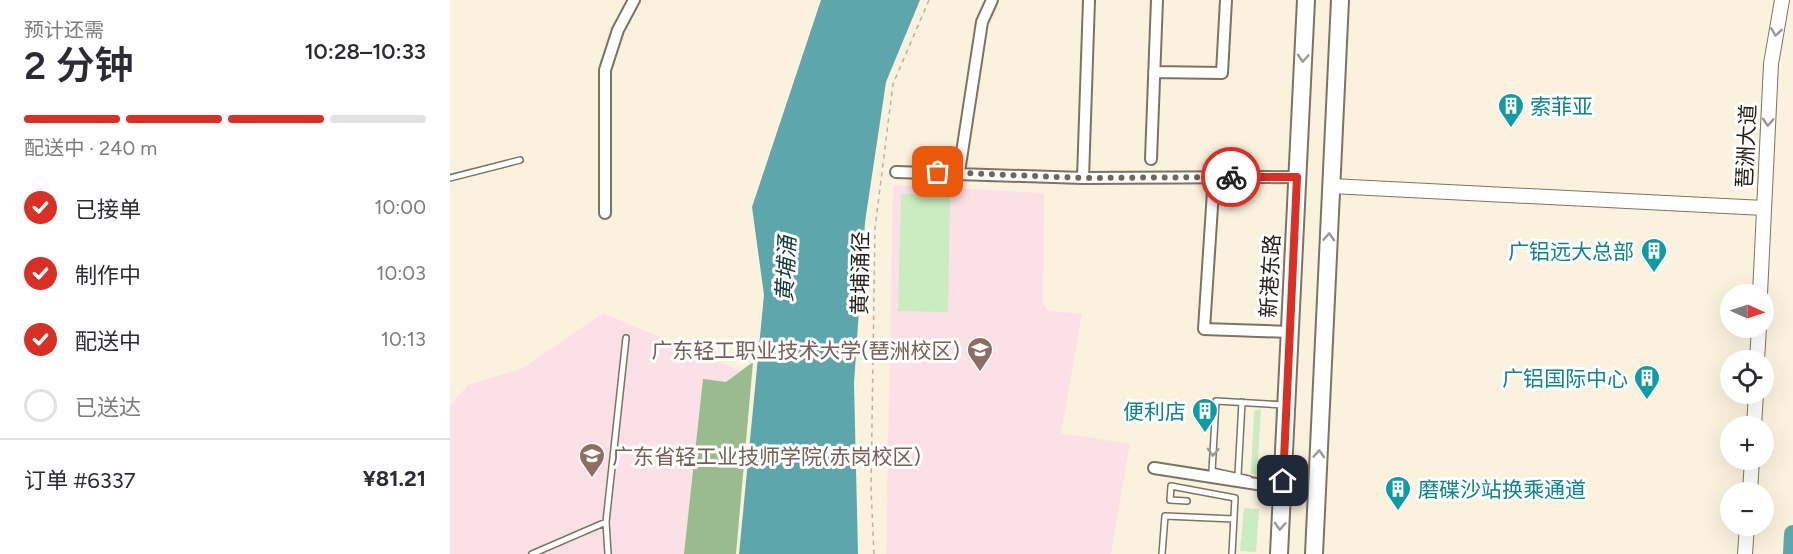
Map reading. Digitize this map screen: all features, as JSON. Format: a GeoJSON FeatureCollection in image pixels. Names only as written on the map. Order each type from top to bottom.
{"type":"FeatureCollection","features":[{"type":"Feature","properties":{"kind":"main road","name":"新港东路"},"geometry":{"type":"LineString","coordinates":[[1279,554],[1277,487],[1286,405],[1306,0]]}},
{"type":"Feature","properties":{"kind":"main road"},"geometry":{"type":"LineString","coordinates":[[1314,554],[1340,0]]}},
{"type":"Feature","properties":{"kind":"street"},"geometry":{"type":"LineString","coordinates":[[605,213],[605,70],[618,30],[634,0]]}},
{"type":"Feature","properties":{"kind":"street"},"geometry":{"type":"LineString","coordinates":[[959,172],[982,22],[992,0]]}},
{"type":"Feature","properties":{"kind":"street"},"geometry":{"type":"LineString","coordinates":[[1083,178],[1089,0]]}},
{"type":"Feature","properties":{"kind":"street"},"geometry":{"type":"LineString","coordinates":[[1151,159],[1157,0]]}},
{"type":"Feature","properties":{"kind":"street"},"geometry":{"type":"LineString","coordinates":[[1154,72],[1222,73],[1226,0]]}},
{"type":"Feature","properties":{"kind":"street","name":"琶洲大道"},"geometry":{"type":"LineString","coordinates":[[1760,284],[1771,64],[1782,0]]}},
{"type":"Feature","properties":{"kind":"street"},"geometry":{"type":"LineString","coordinates":[[896,172],[959,172],[1083,178],[1297,177]]}},
{"type":"Feature","properties":{"kind":"street"},"geometry":{"type":"LineString","coordinates":[[1214,176],[1204,329],[1290,332]]}},
{"type":"Feature","properties":{"kind":"street"},"geometry":{"type":"LineString","coordinates":[[1331,186],[1764,208]]}},
{"type":"Feature","properties":{"kind":"street"},"geometry":{"type":"LineString","coordinates":[[1154,468],[1277,487]]}},
{"type":"Feature","properties":{"kind":"street"},"geometry":{"type":"LineString","coordinates":[[1745,554],[1746,536]]}},
{"type":"Feature","properties":{"kind":"lane"},"geometry":{"type":"LineString","coordinates":[[450,178],[520,160]]}},
{"type":"Feature","properties":{"kind":"lane"},"geometry":{"type":"LineString","coordinates":[[608,554],[606,522],[626,338]]}},
{"type":"Feature","properties":{"kind":"lane"},"geometry":{"type":"LineString","coordinates":[[1277,487],[1238,475],[1212,471],[1216,401],[1286,405]]}},
{"type":"Feature","properties":{"kind":"lane"},"geometry":{"type":"LineString","coordinates":[[1238,475],[1242,402]]}},
{"type":"Feature","properties":{"kind":"lane"},"geometry":{"type":"LineString","coordinates":[[1187,501],[1170,500],[1172,486],[1235,498],[1232,554]]}},
{"type":"Feature","properties":{"kind":"lane"},"geometry":{"type":"LineString","coordinates":[[1162,554],[1165,516],[1234,519]]}},
{"type":"Feature","properties":{"kind":"lane"},"geometry":{"type":"LineString","coordinates":[[532,554],[606,522]]}},
{"type":"Feature","properties":{"kind":"path","name":"黄埔涌径"},"geometry":{"type":"LineString","coordinates":[[874,554],[871,489],[875,228],[893,84],[929,0]]}},
{"type":"Feature","properties":{"kind":"shaded area","name":"广东轻工职业技术大学(琶洲校区)"},"geometry":{"type":"Polygon","coordinates":[[[893,185],[1044,193],[1043,304],[1049,311],[1082,314],[1061,433],[1130,444],[1111,554],[886,554],[893,185]]]}},
{"type":"Feature","properties":{"kind":"shaded area","name":"广东省轻工业技师学院(赤岗校区)"},"geometry":{"type":"Polygon","coordinates":[[[603,313],[743,372],[728,554],[450,554],[450,405],[468,385],[523,368],[603,313]]]}},
{"type":"Feature","properties":{"kind":"green space"},"geometry":{"type":"Polygon","coordinates":[[[901,194],[950,195],[948,312],[898,311],[901,194]]]}},
{"type":"Feature","properties":{"kind":"green space"},"geometry":{"type":"Polygon","coordinates":[[[753,362],[736,554],[684,554],[703,379],[726,382],[753,362]]]}},
{"type":"Feature","properties":{"kind":"green space"},"geometry":{"type":"Polygon","coordinates":[[[1261,409],[1257,476],[1251,473],[1254,411],[1261,409]]]}},
{"type":"Feature","properties":{"kind":"green space"},"geometry":{"type":"Polygon","coordinates":[[[1244,508],[1259,509],[1256,552],[1240,551],[1244,508]]]}},
{"type":"Feature","properties":{"kind":"water","name":"黄埔涌"},"geometry":{"type":"Polygon","coordinates":[[[821,0],[920,0],[886,82],[865,222],[854,383],[858,554],[739,554],[764,295],[752,207],[821,0]]]}},
{"type":"Feature","properties":{"kind":"waterway"},"geometry":{"type":"LineString","coordinates":[[1792,554],[1793,534]]}},
{"type":"Feature","properties":{"kind":"way so far"},"geometry":{"type":"LineString","coordinates":[[938,172],[1083,178],[1231,177]]}},
{"type":"Feature","properties":{"kind":"place","name":"索菲亚"},"geometry":{"type":"Point","coordinates":[1511,129]}},
{"type":"Feature","properties":{"kind":"place","name":"广铝远大总部"},"geometry":{"type":"Point","coordinates":[1654,274]}},
{"type":"Feature","properties":{"kind":"place","name":"广东轻工职业技术大学(琶洲校区)"},"geometry":{"type":"Point","coordinates":[980,373]}},
{"type":"Feature","properties":{"kind":"place","name":"广铝国际中心"},"geometry":{"type":"Point","coordinates":[1647,401]}},
{"type":"Feature","properties":{"kind":"place","name":"便利店"},"geometry":{"type":"Point","coordinates":[1205,434]}},
{"type":"Feature","properties":{"kind":"place","name":"广东省轻工业技师学院(赤岗校区)"},"geometry":{"type":"Point","coordinates":[592,479]}},
{"type":"Feature","properties":{"kind":"place","name":"磨碟沙站换乘通道"},"geometry":{"type":"Point","coordinates":[1398,512]}},
{"type":"Feature","properties":{"kind":"route"},"geometry":{"type":"LineString","coordinates":[[1231,177],[1297,177],[1283,481]]}}]}
